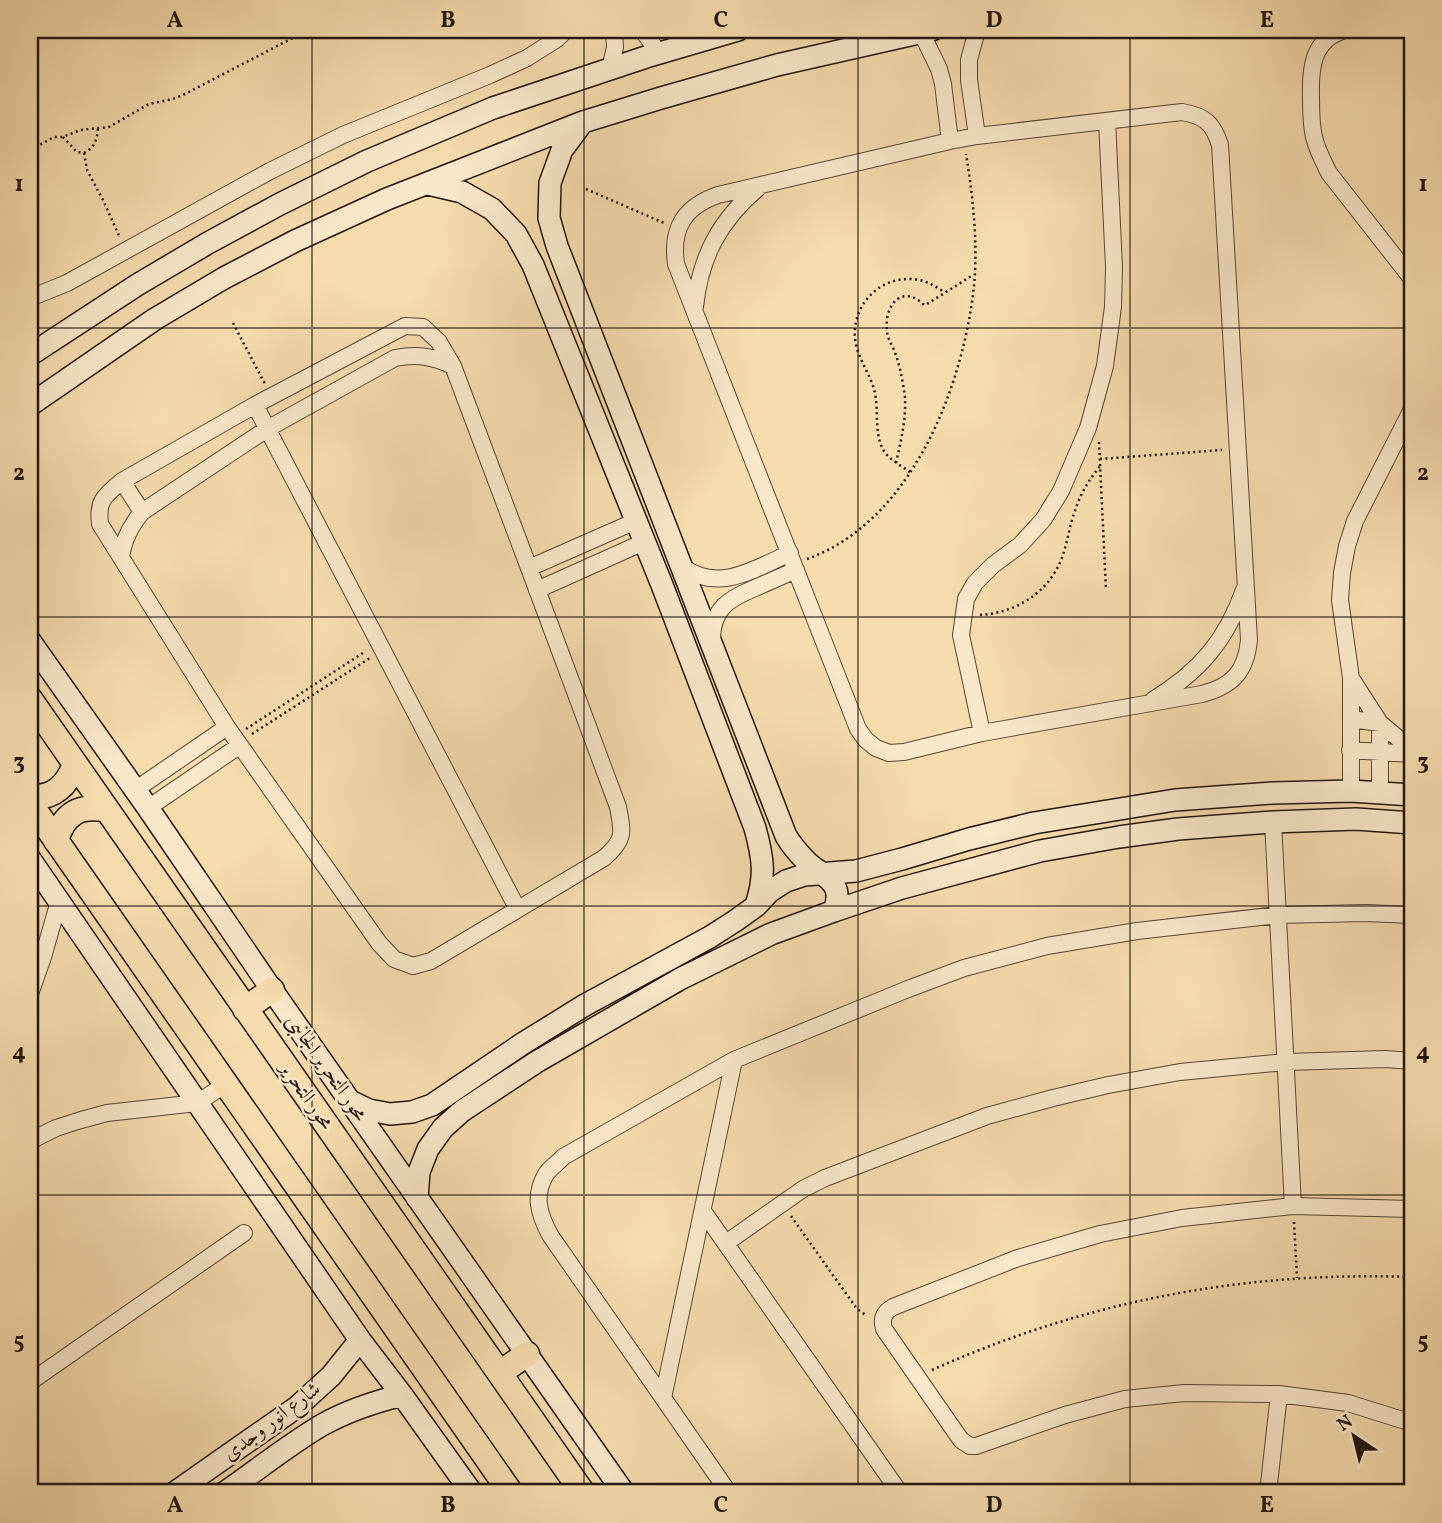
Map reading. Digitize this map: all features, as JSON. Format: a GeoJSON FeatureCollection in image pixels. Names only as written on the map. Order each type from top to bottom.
{"type":"FeatureCollection","features":[{"type":"Feature","properties":{"kind":"main road","name":"محور التحرير"},"geometry":{"type":"LineString","coordinates":[[30,699],[583,1493]]}},
{"type":"Feature","properties":{"kind":"main road"},"geometry":{"type":"LineString","coordinates":[[30,796],[46,796],[57,791],[72,774],[75,764]]}},
{"type":"Feature","properties":{"kind":"main road"},"geometry":{"type":"LineString","coordinates":[[30,803],[511,1493]]}},
{"type":"Feature","properties":{"kind":"main road"},"geometry":{"type":"LineString","coordinates":[[56,841],[59,830],[73,813],[95,807],[107,810]]}},
{"type":"Feature","properties":{"kind":"main road"},"geometry":{"type":"LineString","coordinates":[[245,1009],[272,990]]}},
{"type":"Feature","properties":{"kind":"main road"},"geometry":{"type":"LineString","coordinates":[[500,1373],[527,1354]]}},
{"type":"Feature","properties":{"kind":"street"},"geometry":{"type":"LineString","coordinates":[[30,298],[66,283],[270,171],[343,135],[527,58],[566,30]]}},
{"type":"Feature","properties":{"kind":"street"},"geometry":{"type":"LineString","coordinates":[[610,69],[615,47],[614,30]]}},
{"type":"Feature","properties":{"kind":"street"},"geometry":{"type":"LineString","coordinates":[[642,30],[659,53]]}},
{"type":"Feature","properties":{"kind":"street"},"geometry":{"type":"LineString","coordinates":[[30,355],[137,285],[208,243],[367,161],[493,108],[738,30]]}},
{"type":"Feature","properties":{"kind":"street"},"geometry":{"type":"LineString","coordinates":[[30,405],[155,319],[224,278],[295,242],[387,199],[583,122],[661,98],[777,65],[925,30],[939,69],[947,116],[963,139]]}},
{"type":"Feature","properties":{"kind":"street"},"geometry":{"type":"LineString","coordinates":[[963,139],[974,112],[969,60],[977,30]]}},
{"type":"Feature","properties":{"kind":"street"},"geometry":{"type":"LineString","coordinates":[[1345,30],[1327,39],[1317,50],[1312,64],[1311,117],[1314,136],[1329,173],[1412,279]]}},
{"type":"Feature","properties":{"kind":"street"},"geometry":{"type":"LineString","coordinates":[[947,116],[974,112]]}},
{"type":"Feature","properties":{"kind":"street"},"geometry":{"type":"LineString","coordinates":[[1182,112],[1196,114],[1208,121],[1216,132],[1220,145],[1249,639],[1247,655],[1241,670],[1231,682],[1218,690],[982,733],[904,752],[889,753],[876,748],[858,729],[676,264],[674,249],[678,229],[691,209],[704,200],[963,139],[1107,121],[1182,112]]}},
{"type":"Feature","properties":{"kind":"street"},"geometry":{"type":"LineString","coordinates":[[982,733],[961,635],[966,599],[975,583],[993,565],[1020,545],[1043,520],[1076,460],[1098,395],[1113,307],[1114,267],[1107,121]]}},
{"type":"Feature","properties":{"kind":"street"},"geometry":{"type":"LineString","coordinates":[[583,122],[562,150],[550,183],[549,218],[557,246],[786,836],[808,863],[831,879],[838,894],[834,911]]}},
{"type":"Feature","properties":{"kind":"street"},"geometry":{"type":"LineString","coordinates":[[428,184],[462,192],[492,209],[516,234],[533,265],[755,828],[764,870],[762,889],[753,913],[762,930],[771,934]]}},
{"type":"Feature","properties":{"kind":"street"},"geometry":{"type":"LineString","coordinates":[[695,313],[701,271],[708,251],[730,215],[760,186]]}},
{"type":"Feature","properties":{"kind":"street"},"geometry":{"type":"LineString","coordinates":[[405,326],[423,327],[439,342],[453,366],[618,807],[622,829],[617,848],[604,859],[431,961],[413,966],[394,959],[379,943],[234,738],[100,524],[98,510],[105,495],[122,481],[271,397],[405,326]]}},
{"type":"Feature","properties":{"kind":"street"},"geometry":{"type":"LineString","coordinates":[[384,337],[395,358]]}},
{"type":"Feature","properties":{"kind":"street"},"geometry":{"type":"LineString","coordinates":[[121,557],[131,525],[142,513],[267,429],[395,358],[425,356],[453,366]]}},
{"type":"Feature","properties":{"kind":"street"},"geometry":{"type":"LineString","coordinates":[[254,405],[517,908]]}},
{"type":"Feature","properties":{"kind":"street"},"geometry":{"type":"LineString","coordinates":[[1351,791],[1351,678],[1340,600],[1342,573],[1355,521],[1412,408]]}},
{"type":"Feature","properties":{"kind":"street"},"geometry":{"type":"LineString","coordinates":[[122,481],[142,513]]}},
{"type":"Feature","properties":{"kind":"street"},"geometry":{"type":"LineString","coordinates":[[529,568],[636,521]]}},
{"type":"Feature","properties":{"kind":"street"},"geometry":{"type":"LineString","coordinates":[[537,590],[644,542]]}},
{"type":"Feature","properties":{"kind":"street"},"geometry":{"type":"LineString","coordinates":[[683,567],[700,577],[719,579],[793,563]]}},
{"type":"Feature","properties":{"kind":"street"},"geometry":{"type":"LineString","coordinates":[[712,643],[715,620],[728,601],[793,563]]}},
{"type":"Feature","properties":{"kind":"street"},"geometry":{"type":"LineString","coordinates":[[1145,704],[1184,679],[1208,655],[1228,628],[1246,584]]}},
{"type":"Feature","properties":{"kind":"street","name":"محور التحرير الجانبى"},"geometry":{"type":"LineString","coordinates":[[30,641],[624,1493]]}},
{"type":"Feature","properties":{"kind":"street"},"geometry":{"type":"LineString","coordinates":[[1351,678],[1380,723],[1412,752]]}},
{"type":"Feature","properties":{"kind":"street"},"geometry":{"type":"LineString","coordinates":[[1351,719],[1380,723]]}},
{"type":"Feature","properties":{"kind":"street"},"geometry":{"type":"LineString","coordinates":[[1380,723],[1380,792]]}},
{"type":"Feature","properties":{"kind":"street"},"geometry":{"type":"LineString","coordinates":[[135,790],[234,738]]}},
{"type":"Feature","properties":{"kind":"street"},"geometry":{"type":"LineString","coordinates":[[148,808],[234,738]]}},
{"type":"Feature","properties":{"kind":"street"},"geometry":{"type":"LineString","coordinates":[[1350,750],[1412,752]]}},
{"type":"Feature","properties":{"kind":"street"},"geometry":{"type":"LineString","coordinates":[[350,1101],[369,1110],[390,1114],[412,1112],[432,1105],[575,1011],[710,937],[756,906],[769,892],[786,881],[804,875],[866,869],[1034,823],[1175,800],[1351,791],[1412,795]]}},
{"type":"Feature","properties":{"kind":"street"},"geometry":{"type":"LineString","coordinates":[[417,1198],[419,1172],[428,1149],[443,1128],[462,1111],[538,1060],[680,979],[771,934],[902,888],[1040,851],[1119,837],[1178,829],[1273,822],[1356,819],[1412,823]]}},
{"type":"Feature","properties":{"kind":"street"},"geometry":{"type":"LineString","coordinates":[[1273,822],[1293,1206]]}},
{"type":"Feature","properties":{"kind":"street"},"geometry":{"type":"LineString","coordinates":[[30,859],[360,1339],[471,1493]]}},
{"type":"Feature","properties":{"kind":"street"},"geometry":{"type":"LineString","coordinates":[[30,994],[59,901]]}},
{"type":"Feature","properties":{"kind":"street"},"geometry":{"type":"LineString","coordinates":[[729,1493],[550,1235],[540,1215],[539,1194],[547,1173],[563,1157],[734,1060],[964,968],[1047,946],[1137,931],[1278,915],[1412,915]]}},
{"type":"Feature","properties":{"kind":"street"},"geometry":{"type":"LineString","coordinates":[[726,1243],[803,1189],[846,1169],[987,1116],[1053,1098],[1180,1072],[1286,1062],[1385,1059],[1412,1061]]}},
{"type":"Feature","properties":{"kind":"street"},"geometry":{"type":"LineString","coordinates":[[663,1398],[734,1060]]}},
{"type":"Feature","properties":{"kind":"street"},"geometry":{"type":"LineString","coordinates":[[30,1141],[69,1124],[107,1113],[197,1103],[226,1084]]}},
{"type":"Feature","properties":{"kind":"street"},"geometry":{"type":"LineString","coordinates":[[449,1092],[462,1111]]}},
{"type":"Feature","properties":{"kind":"street"},"geometry":{"type":"LineString","coordinates":[[1412,1209],[1293,1206],[1182,1218],[1100,1234],[1018,1258],[893,1307],[885,1314],[883,1324],[961,1440],[971,1446],[1065,1415],[1125,1399],[1184,1393],[1279,1394],[1348,1403],[1412,1423]]}},
{"type":"Feature","properties":{"kind":"street"},"geometry":{"type":"LineString","coordinates":[[703,1210],[900,1493]]}},
{"type":"Feature","properties":{"kind":"street"},"geometry":{"type":"LineString","coordinates":[[32,1377],[244,1233]]}},
{"type":"Feature","properties":{"kind":"street","name":"شارع انور وجدى"},"geometry":{"type":"LineString","coordinates":[[174,1493],[297,1408],[331,1376],[360,1339]]}},
{"type":"Feature","properties":{"kind":"street"},"geometry":{"type":"LineString","coordinates":[[1268,1493],[1279,1394]]}},
{"type":"Feature","properties":{"kind":"street","name":"شارع انور وجدى"},"geometry":{"type":"LineString","coordinates":[[224,1493],[322,1425],[374,1402],[402,1395]]}},
{"type":"Feature","properties":{"kind":"path"},"geometry":{"type":"LineString","coordinates":[[30,146],[36,147],[80,130],[109,127],[149,104],[183,95],[307,30]]}},
{"type":"Feature","properties":{"kind":"path"},"geometry":{"type":"LineString","coordinates":[[1412,56],[1412,105]]}},
{"type":"Feature","properties":{"kind":"path"},"geometry":{"type":"LineString","coordinates":[[64,136],[77,152],[84,153],[91,150],[97,141],[98,128]]}},
{"type":"Feature","properties":{"kind":"path"},"geometry":{"type":"LineString","coordinates":[[793,563],[821,554],[846,541],[869,524],[910,472],[926,447],[942,411],[955,374],[970,309],[974,275],[975,222],[963,139]]}},
{"type":"Feature","properties":{"kind":"path"},"geometry":{"type":"LineString","coordinates":[[30,179],[38,168],[36,147]]}},
{"type":"Feature","properties":{"kind":"path"},"geometry":{"type":"LineString","coordinates":[[84,153],[87,170],[125,251]]}},
{"type":"Feature","properties":{"kind":"path"},"geometry":{"type":"LineString","coordinates":[[586,189],[678,229]]}},
{"type":"Feature","properties":{"kind":"path"},"geometry":{"type":"LineString","coordinates":[[896,463],[903,435],[905,400],[899,366],[887,334],[887,318],[892,304],[905,296],[913,296],[924,305],[927,304],[974,275]]}},
{"type":"Feature","properties":{"kind":"path"},"geometry":{"type":"LineString","coordinates":[[910,472],[896,463],[879,442],[877,404],[871,380],[857,349],[855,324],[865,300],[885,284],[909,279],[934,285],[944,292]]}},
{"type":"Feature","properties":{"kind":"path"},"geometry":{"type":"LineString","coordinates":[[233,323],[271,397]]}},
{"type":"Feature","properties":{"kind":"path"},"geometry":{"type":"LineString","coordinates":[[1099,433],[1106,590]]}},
{"type":"Feature","properties":{"kind":"path"},"geometry":{"type":"LineString","coordinates":[[1100,459],[1238,449]]}},
{"type":"Feature","properties":{"kind":"path"},"geometry":{"type":"LineString","coordinates":[[963,615],[1003,612],[1021,605],[1051,579],[1061,561],[1075,508],[1082,492],[1100,466]]}},
{"type":"Feature","properties":{"kind":"path"},"geometry":{"type":"LineString","coordinates":[[234,738],[361,654],[380,647]]}},
{"type":"Feature","properties":{"kind":"path"},"geometry":{"type":"LineString","coordinates":[[234,738],[259,729],[288,711],[366,661],[380,647]]}},
{"type":"Feature","properties":{"kind":"path"},"geometry":{"type":"LineString","coordinates":[[361,654],[366,661]]}},
{"type":"Feature","properties":{"kind":"path"},"geometry":{"type":"LineString","coordinates":[[354,659],[358,666]]}},
{"type":"Feature","properties":{"kind":"path"},"geometry":{"type":"LineString","coordinates":[[346,664],[351,671]]}},
{"type":"Feature","properties":{"kind":"path"},"geometry":{"type":"LineString","coordinates":[[339,668],[343,675]]}},
{"type":"Feature","properties":{"kind":"path"},"geometry":{"type":"LineString","coordinates":[[331,673],[336,680]]}},
{"type":"Feature","properties":{"kind":"path"},"geometry":{"type":"LineString","coordinates":[[320,681],[325,687]]}},
{"type":"Feature","properties":{"kind":"path"},"geometry":{"type":"LineString","coordinates":[[298,695],[302,702]]}},
{"type":"Feature","properties":{"kind":"path"},"geometry":{"type":"LineString","coordinates":[[284,704],[288,711]]}},
{"type":"Feature","properties":{"kind":"path"},"geometry":{"type":"LineString","coordinates":[[277,709],[281,715]]}},
{"type":"Feature","properties":{"kind":"path"},"geometry":{"type":"LineString","coordinates":[[270,713],[275,719]]}},
{"type":"Feature","properties":{"kind":"path"},"geometry":{"type":"LineString","coordinates":[[263,718],[267,724]]}},
{"type":"Feature","properties":{"kind":"path"},"geometry":{"type":"LineString","coordinates":[[255,723],[259,729]]}},
{"type":"Feature","properties":{"kind":"path"},"geometry":{"type":"LineString","coordinates":[[782,1203],[857,1309],[883,1324]]}},
{"type":"Feature","properties":{"kind":"path"},"geometry":{"type":"LineString","coordinates":[[1293,1206],[1297,1278]]}},
{"type":"Feature","properties":{"kind":"path"},"geometry":{"type":"LineString","coordinates":[[917,1376],[1002,1340],[1091,1312],[1181,1292],[1297,1278],[1412,1277]]}}]}
